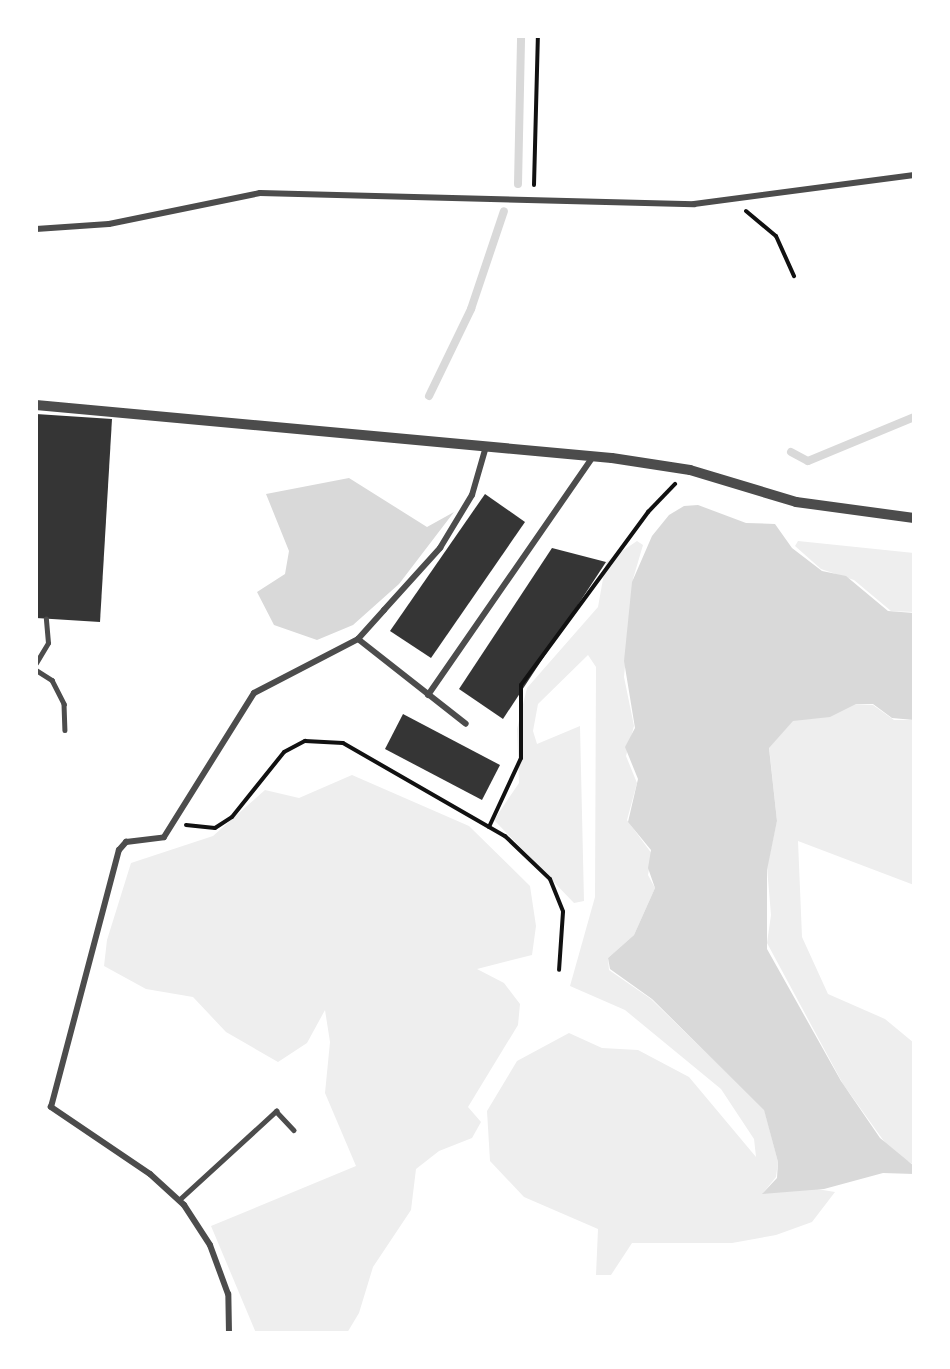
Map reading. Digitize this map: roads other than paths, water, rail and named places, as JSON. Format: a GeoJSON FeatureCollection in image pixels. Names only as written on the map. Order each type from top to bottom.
{"type":"FeatureCollection","features":[{"type":"Feature","properties":{"kind":"street"},"geometry":{"type":"LineString","coordinates":[[36,229],[110,224],[260,193],[694,204],[914,175]]}},
{"type":"Feature","properties":{"kind":"street"},"geometry":{"type":"LineString","coordinates":[[36,405],[485,450],[592,458],[688,470],[796,502],[914,518]]}},
{"type":"Feature","properties":{"kind":"street"},"geometry":{"type":"LineString","coordinates":[[229,1333],[228,1294],[213,1255],[179,1200],[51,1107],[119,850],[126,842],[155,842],[175,820],[254,693],[358,639],[440,548],[472,495],[485,450]]}},
{"type":"Feature","properties":{"kind":"street"},"geometry":{"type":"LineString","coordinates":[[429,694],[592,458]]}},
{"type":"Feature","properties":{"kind":"street"},"geometry":{"type":"LineString","coordinates":[[358,639],[466,724]]}},
{"type":"Feature","properties":{"kind":"lane"},"geometry":{"type":"LineString","coordinates":[[36,663],[48,643],[46,618]]}},
{"type":"Feature","properties":{"kind":"lane"},"geometry":{"type":"LineString","coordinates":[[36,670],[52,680],[64,704],[65,730]]}},
{"type":"Feature","properties":{"kind":"lane"},"geometry":{"type":"LineString","coordinates":[[179,1200],[276,1112],[294,1130]]}},
{"type":"Feature","properties":{"kind":"waterway"},"geometry":{"type":"LineString","coordinates":[[518,184],[521,36]]}},
{"type":"Feature","properties":{"kind":"waterway"},"geometry":{"type":"LineString","coordinates":[[429,396],[471,309],[504,211]]}},
{"type":"Feature","properties":{"kind":"waterway"},"geometry":{"type":"LineString","coordinates":[[791,452],[808,461],[914,417]]}}]}
